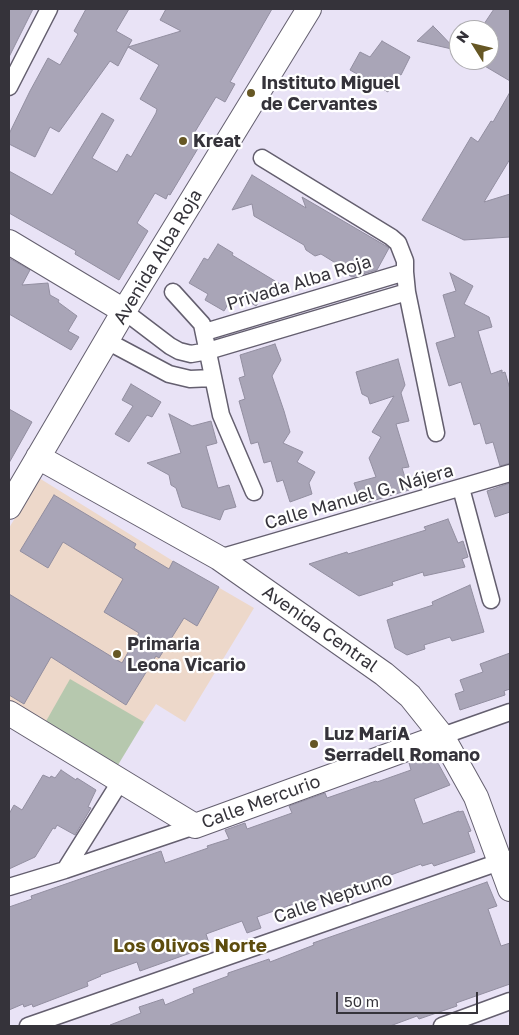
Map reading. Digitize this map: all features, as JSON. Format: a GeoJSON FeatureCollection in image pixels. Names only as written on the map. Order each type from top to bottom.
{"type":"FeatureCollection","features":[{"type":"Feature","properties":{"kind":"street"},"geometry":{"type":"LineString","coordinates":[[9,87],[49,9]]}},
{"type":"Feature","properties":{"kind":"street","name":"Avenida Alba Roja"},"geometry":{"type":"LineString","coordinates":[[9,507],[124,311],[309,9]]}},
{"type":"Feature","properties":{"kind":"street","name":"Privada Alba Roja"},"geometry":{"type":"LineString","coordinates":[[262,158],[391,236],[398,243],[405,261],[407,292],[436,433]]}},
{"type":"Feature","properties":{"kind":"street"},"geometry":{"type":"LineString","coordinates":[[9,242],[124,311],[170,346],[191,354],[208,351],[407,292]]}},
{"type":"Feature","properties":{"kind":"street","name":"Privada Alba Roja"},"geometry":{"type":"LineString","coordinates":[[205,332],[405,272]]}},
{"type":"Feature","properties":{"kind":"street"},"geometry":{"type":"LineString","coordinates":[[173,292],[202,324],[222,416],[254,492]]}},
{"type":"Feature","properties":{"kind":"street"},"geometry":{"type":"LineString","coordinates":[[107,341],[169,374],[190,379],[213,378]]}},
{"type":"Feature","properties":{"kind":"street","name":"Avenida Central"},"geometry":{"type":"LineString","coordinates":[[38,457],[219,558],[384,674],[410,696],[442,736],[476,797],[505,860],[510,889]]}},
{"type":"Feature","properties":{"kind":"street","name":"Calle Manuel G. Nájera"},"geometry":{"type":"LineString","coordinates":[[219,558],[510,473]]}},
{"type":"Feature","properties":{"kind":"street"},"geometry":{"type":"LineString","coordinates":[[461,488],[491,600]]}},
{"type":"Feature","properties":{"kind":"street","name":"Calle Mercurio"},"geometry":{"type":"LineString","coordinates":[[9,887],[195,826],[510,712]]}},
{"type":"Feature","properties":{"kind":"street"},"geometry":{"type":"LineString","coordinates":[[9,713],[195,826]]}},
{"type":"Feature","properties":{"kind":"street"},"geometry":{"type":"LineString","coordinates":[[65,870],[120,782]]}},
{"type":"Feature","properties":{"kind":"street","name":"Calle Neptuno"},"geometry":{"type":"LineString","coordinates":[[28,1026],[505,860]]}},
{"type":"Feature","properties":{"kind":"street"},"geometry":{"type":"LineString","coordinates":[[442,1026],[510,1001]]}},
{"type":"Feature","properties":{"kind":"shaded area","name":"Primaria Leona Vicario"},"geometry":{"type":"Polygon","coordinates":[[[39,478],[173,561],[254,608],[185,722],[156,704],[144,722],[45,723],[9,701],[9,528],[39,478]]]}},
{"type":"Feature","properties":{"kind":"green space"},"geometry":{"type":"Polygon","coordinates":[[[70,679],[144,722],[118,765],[45,723],[70,679]]]}},
{"type":"Feature","properties":{"kind":"building"},"geometry":{"type":"Polygon","coordinates":[[[9,9],[33,9],[9,57],[9,9]]]}},
{"type":"Feature","properties":{"kind":"building"},"geometry":{"type":"Polygon","coordinates":[[[86,9],[129,9],[116,31],[132,40],[118,66],[110,61],[59,132],[50,127],[35,157],[9,144],[9,134],[48,58],[60,65],[78,34],[74,31],[86,9]]]}},
{"type":"Feature","properties":{"kind":"building"},"geometry":{"type":"Polygon","coordinates":[[[166,9],[272,9],[230,82],[235,84],[225,102],[216,97],[193,135],[203,140],[170,195],[168,194],[166,199],[155,193],[137,223],[148,231],[119,280],[75,254],[76,251],[9,213],[9,171],[52,195],[102,113],[114,120],[92,158],[117,172],[127,154],[131,157],[157,109],[140,99],[159,65],[128,47],[181,31],[160,20],[166,9]]]}},
{"type":"Feature","properties":{"kind":"building"},"geometry":{"type":"Polygon","coordinates":[[[494,9],[510,9],[510,81],[491,70],[499,70],[499,20],[487,20],[494,9]]]}},
{"type":"Feature","properties":{"kind":"building"},"geometry":{"type":"Polygon","coordinates":[[[433,26],[449,43],[449,48],[417,41],[433,26]]]}},
{"type":"Feature","properties":{"kind":"building"},"geometry":{"type":"Polygon","coordinates":[[[382,41],[410,57],[401,75],[399,74],[388,92],[350,70],[360,52],[370,57],[382,41]]]}},
{"type":"Feature","properties":{"kind":"building"},"geometry":{"type":"Polygon","coordinates":[[[510,92],[510,159],[484,202],[510,194],[510,237],[464,240],[422,220],[471,137],[478,142],[491,121],[493,122],[510,92]]]}},
{"type":"Feature","properties":{"kind":"building"},"geometry":{"type":"Polygon","coordinates":[[[252,175],[306,208],[302,197],[389,248],[377,270],[352,277],[343,272],[342,267],[321,254],[315,256],[306,250],[304,245],[254,216],[252,204],[232,210],[252,175]]]}},
{"type":"Feature","properties":{"kind":"building"},"geometry":{"type":"Polygon","coordinates":[[[218,244],[233,253],[232,255],[280,284],[272,298],[265,293],[256,306],[237,294],[240,304],[231,299],[224,311],[205,300],[208,294],[189,283],[204,258],[208,260],[218,244]]]}},
{"type":"Feature","properties":{"kind":"building"},"geometry":{"type":"Polygon","coordinates":[[[9,258],[30,270],[22,285],[48,283],[50,295],[59,300],[58,302],[77,316],[68,331],[79,337],[71,350],[9,314],[9,258]]]}},
{"type":"Feature","properties":{"kind":"building"},"geometry":{"type":"Polygon","coordinates":[[[450,273],[473,286],[464,304],[489,317],[492,327],[478,331],[491,374],[502,370],[502,373],[505,372],[510,389],[510,463],[500,466],[493,442],[486,444],[480,423],[474,425],[461,382],[449,386],[436,343],[455,337],[443,295],[456,291],[450,273]]]}},
{"type":"Feature","properties":{"kind":"building"},"geometry":{"type":"Polygon","coordinates":[[[275,344],[281,360],[272,376],[290,432],[283,443],[303,452],[297,462],[315,472],[309,483],[312,494],[290,502],[283,480],[277,482],[271,461],[264,463],[258,442],[251,444],[239,401],[245,399],[239,378],[245,376],[240,355],[275,344]]]}},
{"type":"Feature","properties":{"kind":"building"},"geometry":{"type":"Polygon","coordinates":[[[398,359],[405,385],[401,393],[409,421],[396,424],[409,467],[402,468],[409,490],[362,504],[354,483],[376,477],[369,458],[381,437],[372,432],[394,396],[370,404],[368,397],[362,394],[356,372],[398,359]]]}},
{"type":"Feature","properties":{"kind":"building"},"geometry":{"type":"Polygon","coordinates":[[[131,384],[161,402],[152,417],[147,415],[129,442],[115,434],[133,406],[122,400],[131,384]]]}},
{"type":"Feature","properties":{"kind":"building"},"geometry":{"type":"Polygon","coordinates":[[[9,409],[32,422],[9,463],[9,409]]]}},
{"type":"Feature","properties":{"kind":"building"},"geometry":{"type":"Polygon","coordinates":[[[169,414],[192,426],[211,421],[217,443],[206,446],[218,488],[229,485],[236,507],[224,510],[220,520],[182,507],[176,488],[171,485],[169,475],[147,463],[181,453],[169,414]]]}},
{"type":"Feature","properties":{"kind":"building"},"geometry":{"type":"Polygon","coordinates":[[[510,483],[510,512],[495,517],[487,491],[510,483]]]}},
{"type":"Feature","properties":{"kind":"building"},"geometry":{"type":"Polygon","coordinates":[[[54,495],[136,544],[134,548],[169,569],[173,561],[219,587],[197,626],[184,618],[159,658],[156,656],[126,705],[51,657],[24,704],[9,695],[9,594],[122,663],[139,633],[104,612],[123,579],[63,542],[48,568],[20,551],[54,495]]]}},
{"type":"Feature","properties":{"kind":"building"},"geometry":{"type":"Polygon","coordinates":[[[448,519],[458,543],[463,541],[468,557],[462,559],[465,567],[424,576],[423,572],[392,582],[393,585],[359,596],[309,564],[426,530],[424,527],[448,519]]]}},
{"type":"Feature","properties":{"kind":"building"},"geometry":{"type":"Polygon","coordinates":[[[470,585],[484,632],[452,641],[450,637],[424,645],[425,649],[407,655],[395,648],[387,620],[433,605],[432,602],[470,585]]]}},
{"type":"Feature","properties":{"kind":"building"},"geometry":{"type":"Polygon","coordinates":[[[510,653],[510,689],[504,691],[505,695],[460,710],[455,694],[464,691],[460,680],[483,672],[480,664],[510,653]]]}},
{"type":"Feature","properties":{"kind":"building"},"geometry":{"type":"Polygon","coordinates":[[[433,754],[450,785],[414,799],[423,824],[463,811],[471,831],[468,832],[475,852],[434,866],[432,863],[422,866],[421,864],[388,876],[390,882],[358,894],[354,891],[347,894],[345,890],[303,905],[302,901],[257,917],[261,928],[247,933],[242,921],[206,934],[210,946],[140,971],[137,962],[100,975],[87,982],[88,986],[33,1007],[32,1004],[24,1007],[23,1004],[9,1010],[9,907],[32,899],[31,896],[161,851],[165,863],[208,848],[207,846],[229,839],[225,830],[245,823],[247,829],[292,813],[289,806],[325,793],[327,798],[411,770],[409,763],[433,754]]]}},
{"type":"Feature","properties":{"kind":"building"},"geometry":{"type":"Polygon","coordinates":[[[61,770],[96,790],[88,807],[91,808],[75,835],[57,825],[55,829],[53,828],[35,857],[9,869],[9,814],[14,805],[22,810],[43,775],[55,778],[61,770]]]}},
{"type":"Feature","properties":{"kind":"building"},"geometry":{"type":"Polygon","coordinates":[[[487,882],[497,906],[488,909],[501,946],[510,943],[510,984],[456,1003],[457,1006],[419,1019],[417,1016],[390,1026],[110,1026],[141,1013],[139,1007],[163,999],[165,1005],[194,993],[193,989],[228,976],[228,973],[269,959],[270,962],[314,945],[313,943],[487,882]]]}},
{"type":"Feature","properties":{"kind":"place","name":"Instituto Miguel de Cervantes"},"geometry":{"type":"Point","coordinates":[251,93]}},
{"type":"Feature","properties":{"kind":"place","name":"Kreat"},"geometry":{"type":"Point","coordinates":[183,141]}},
{"type":"Feature","properties":{"kind":"place","name":"Primaria Leona Vicario"},"geometry":{"type":"Point","coordinates":[117,654]}},
{"type":"Feature","properties":{"kind":"place","name":"Luz MariA Serradell Romano"},"geometry":{"type":"Point","coordinates":[314,744]}},
{"type":"Feature","properties":{"kind":"district","name":"Los Olivos Norte"},"geometry":{"type":"Point","coordinates":[190,946]}}]}
